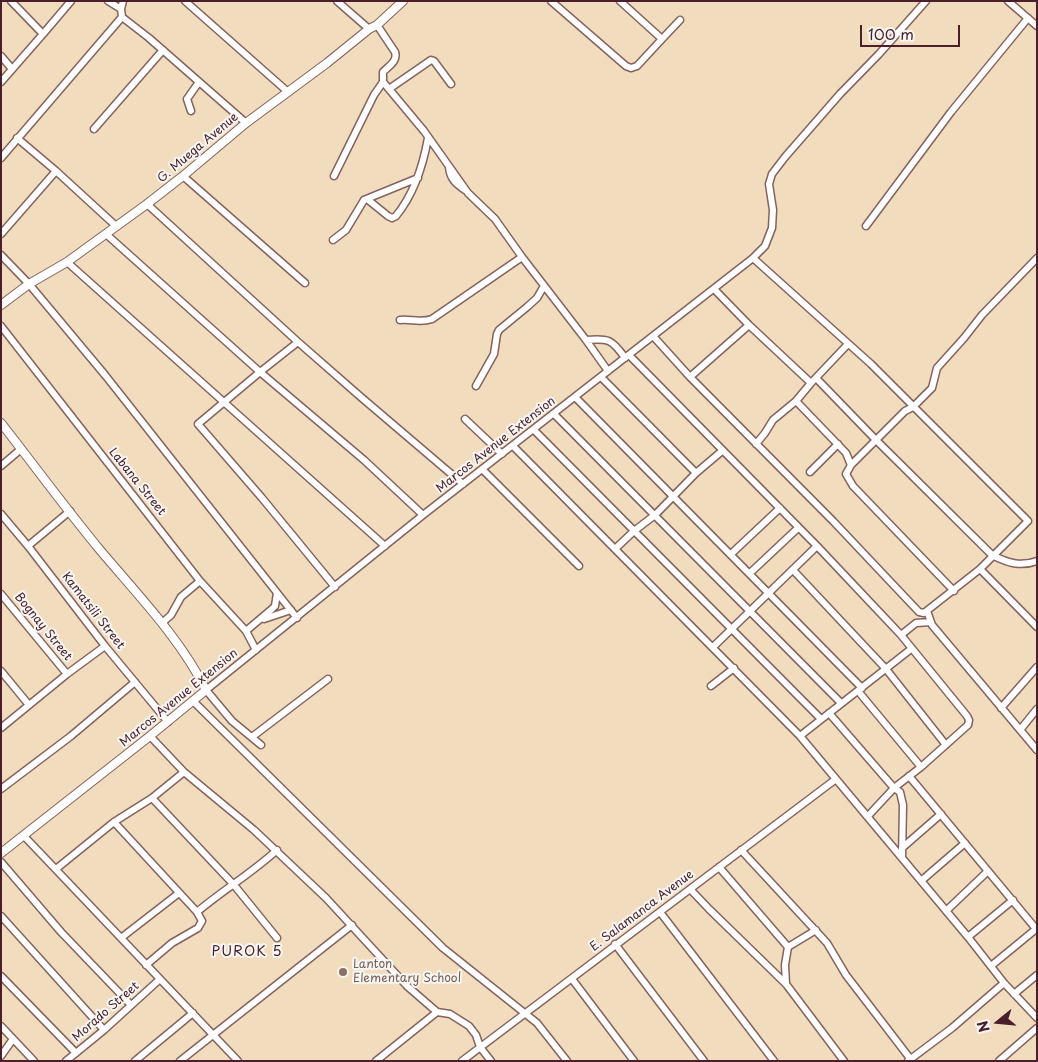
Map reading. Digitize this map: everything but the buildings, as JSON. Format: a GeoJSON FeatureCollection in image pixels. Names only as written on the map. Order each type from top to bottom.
{"type":"FeatureCollection","features":[{"type":"Feature","properties":{"kind":"street"},"geometry":{"type":"LineString","coordinates":[[11,1],[43,34]]}},
{"type":"Feature","properties":{"kind":"street"},"geometry":{"type":"LineString","coordinates":[[1,82],[70,1]]}},
{"type":"Feature","properties":{"kind":"street"},"geometry":{"type":"LineString","coordinates":[[108,1],[121,9]]}},
{"type":"Feature","properties":{"kind":"street"},"geometry":{"type":"LineString","coordinates":[[123,1],[122,17],[163,50],[246,123]]}},
{"type":"Feature","properties":{"kind":"street"},"geometry":{"type":"LineString","coordinates":[[185,1],[288,92]]}},
{"type":"Feature","properties":{"kind":"street"},"geometry":{"type":"LineString","coordinates":[[334,176],[374,95],[383,82],[383,72],[396,59],[395,52],[373,27],[337,1]]}},
{"type":"Feature","properties":{"kind":"street","name":"G. Muega Avenue"},"geometry":{"type":"LineString","coordinates":[[1,305],[29,284],[67,262],[147,204],[246,123],[373,27],[403,1]]}},
{"type":"Feature","properties":{"kind":"street"},"geometry":{"type":"LineString","coordinates":[[551,1],[626,66],[631,68],[641,62],[680,20]]}},
{"type":"Feature","properties":{"kind":"street"},"geometry":{"type":"LineString","coordinates":[[620,1],[662,39]]}},
{"type":"Feature","properties":{"kind":"street","name":"Marcos Avenue Extension"},"geometry":{"type":"LineString","coordinates":[[1,852],[24,836],[168,722],[423,515],[753,258],[766,246],[772,228],[773,210],[769,184],[772,174],[840,94],[926,1]]}},
{"type":"Feature","properties":{"kind":"street"},"geometry":{"type":"LineString","coordinates":[[1008,1],[1037,26]]}},
{"type":"Feature","properties":{"kind":"street"},"geometry":{"type":"LineString","coordinates":[[1,158],[122,17]]}},
{"type":"Feature","properties":{"kind":"street"},"geometry":{"type":"LineString","coordinates":[[866,226],[951,112],[1028,18]]}},
{"type":"Feature","properties":{"kind":"street"},"geometry":{"type":"LineString","coordinates":[[94,129],[163,50]]}},
{"type":"Feature","properties":{"kind":"street"},"geometry":{"type":"LineString","coordinates":[[1,56],[12,69]]}},
{"type":"Feature","properties":{"kind":"street"},"geometry":{"type":"LineString","coordinates":[[389,89],[431,60],[450,84]]}},
{"type":"Feature","properties":{"kind":"street"},"geometry":{"type":"LineString","coordinates":[[191,111],[187,99],[199,82]]}},
{"type":"Feature","properties":{"kind":"street"},"geometry":{"type":"LineString","coordinates":[[383,82],[428,138],[468,193],[495,219],[608,371]]}},
{"type":"Feature","properties":{"kind":"street"},"geometry":{"type":"LineString","coordinates":[[17,138],[116,226]]}},
{"type":"Feature","properties":{"kind":"street"},"geometry":{"type":"LineString","coordinates":[[367,199],[388,216],[392,218],[396,216],[418,178],[428,138]]}},
{"type":"Feature","properties":{"kind":"street"},"geometry":{"type":"LineString","coordinates":[[1,234],[56,171]]}},
{"type":"Feature","properties":{"kind":"street"},"geometry":{"type":"LineString","coordinates":[[183,176],[305,283]]}},
{"type":"Feature","properties":{"kind":"street"},"geometry":{"type":"LineString","coordinates":[[333,240],[346,230],[362,203],[367,199],[418,178]]}},
{"type":"Feature","properties":{"kind":"street"},"geometry":{"type":"LineString","coordinates":[[147,204],[298,342],[463,484]]}},
{"type":"Feature","properties":{"kind":"street"},"geometry":{"type":"LineString","coordinates":[[106,234],[260,372],[364,460],[423,515]]}},
{"type":"Feature","properties":{"kind":"street"},"geometry":{"type":"LineString","coordinates":[[1,255],[29,284],[297,618]]}},
{"type":"Feature","properties":{"kind":"street"},"geometry":{"type":"LineString","coordinates":[[400,320],[411,319],[421,322],[432,319],[522,257]]}},
{"type":"Feature","properties":{"kind":"street"},"geometry":{"type":"LineString","coordinates":[[653,336],[919,612],[922,614],[927,611],[954,591],[980,569],[1028,521],[871,364],[753,258]]}},
{"type":"Feature","properties":{"kind":"street"},"geometry":{"type":"LineString","coordinates":[[954,591],[849,482],[846,474],[851,465],[905,411],[913,407],[932,388],[938,368],[982,315],[1037,258]]}},
{"type":"Feature","properties":{"kind":"street"},"geometry":{"type":"LineString","coordinates":[[67,262],[385,546]]}},
{"type":"Feature","properties":{"kind":"street"},"geometry":{"type":"LineString","coordinates":[[476,386],[494,354],[499,330],[537,298],[544,286]]}},
{"type":"Feature","properties":{"kind":"street"},"geometry":{"type":"LineString","coordinates":[[714,289],[749,325],[814,381],[876,440],[992,555],[1018,565],[1037,561]]}},
{"type":"Feature","properties":{"kind":"street"},"geometry":{"type":"LineString","coordinates":[[690,376],[749,325]]}},
{"type":"Feature","properties":{"kind":"street","name":"Labana Street"},"geometry":{"type":"LineString","coordinates":[[1,326],[200,581],[246,631],[256,650]]}},
{"type":"Feature","properties":{"kind":"street"},"geometry":{"type":"LineString","coordinates":[[586,340],[605,339],[612,342],[780,508],[901,634],[911,649],[968,718],[968,725],[894,788],[868,816]]}},
{"type":"Feature","properties":{"kind":"street"},"geometry":{"type":"LineString","coordinates":[[298,342],[198,424],[335,587]]}},
{"type":"Feature","properties":{"kind":"street"},"geometry":{"type":"LineString","coordinates":[[756,444],[766,433],[773,420],[796,401],[848,344]]}},
{"type":"Feature","properties":{"kind":"street"},"geometry":{"type":"LineString","coordinates":[[601,377],[696,473]]}},
{"type":"Feature","properties":{"kind":"street"},"geometry":{"type":"LineString","coordinates":[[575,397],[672,497],[750,573],[860,690],[920,767]]}},
{"type":"Feature","properties":{"kind":"street"},"geometry":{"type":"LineString","coordinates":[[905,411],[906,400]]}},
{"type":"Feature","properties":{"kind":"street"},"geometry":{"type":"LineString","coordinates":[[796,401],[846,453],[851,465]]}},
{"type":"Feature","properties":{"kind":"street"},"geometry":{"type":"LineString","coordinates":[[554,414],[841,703]]}},
{"type":"Feature","properties":{"kind":"street"},"geometry":{"type":"LineString","coordinates":[[465,419],[502,454]]}},
{"type":"Feature","properties":{"kind":"street"},"geometry":{"type":"LineString","coordinates":[[1,423],[98,547],[162,623],[195,670],[206,690],[232,721],[261,745]]}},
{"type":"Feature","properties":{"kind":"street"},"geometry":{"type":"LineString","coordinates":[[534,430],[821,719]]}},
{"type":"Feature","properties":{"kind":"street"},"geometry":{"type":"LineString","coordinates":[[810,472],[838,444]]}},
{"type":"Feature","properties":{"kind":"street"},"geometry":{"type":"LineString","coordinates":[[513,446],[800,736],[868,816],[920,882],[968,937],[1004,983],[1037,1018]]}},
{"type":"Feature","properties":{"kind":"street"},"geometry":{"type":"LineString","coordinates":[[1,466],[22,449]]}},
{"type":"Feature","properties":{"kind":"street"},"geometry":{"type":"LineString","coordinates":[[615,549],[655,515],[696,473],[722,451]]}},
{"type":"Feature","properties":{"kind":"street"},"geometry":{"type":"LineString","coordinates":[[846,453],[860,456]]}},
{"type":"Feature","properties":{"kind":"street"},"geometry":{"type":"LineString","coordinates":[[482,469],[579,566]]}},
{"type":"Feature","properties":{"kind":"street"},"geometry":{"type":"LineString","coordinates":[[731,554],[780,508]]}},
{"type":"Feature","properties":{"kind":"street"},"geometry":{"type":"LineString","coordinates":[[28,546],[70,511]]}},
{"type":"Feature","properties":{"kind":"street","name":"Kamatsili Street"},"geometry":{"type":"LineString","coordinates":[[1,514],[105,646],[168,722]]}},
{"type":"Feature","properties":{"kind":"street"},"geometry":{"type":"LineString","coordinates":[[750,573],[798,528]]}},
{"type":"Feature","properties":{"kind":"street"},"geometry":{"type":"LineString","coordinates":[[713,647],[770,594],[817,546]]}},
{"type":"Feature","properties":{"kind":"street"},"geometry":{"type":"LineString","coordinates":[[980,569],[1037,626]]}},
{"type":"Feature","properties":{"kind":"street"},"geometry":{"type":"LineString","coordinates":[[793,570],[886,669],[946,745]]}},
{"type":"Feature","properties":{"kind":"street"},"geometry":{"type":"LineString","coordinates":[[162,623],[171,615],[181,596],[200,581]]}},
{"type":"Feature","properties":{"kind":"street"},"geometry":{"type":"LineString","coordinates":[[246,631],[262,620],[275,606],[277,593]]}},
{"type":"Feature","properties":{"kind":"street","name":"Bognay Street"},"geometry":{"type":"LineString","coordinates":[[1,594],[67,674]]}},
{"type":"Feature","properties":{"kind":"street"},"geometry":{"type":"LineString","coordinates":[[262,620],[291,610]]}},
{"type":"Feature","properties":{"kind":"street"},"geometry":{"type":"LineString","coordinates":[[927,611],[931,622],[1037,750]]}},
{"type":"Feature","properties":{"kind":"street"},"geometry":{"type":"LineString","coordinates":[[901,634],[916,623],[931,622]]}},
{"type":"Feature","properties":{"kind":"street"},"geometry":{"type":"LineString","coordinates":[[1,728],[67,674],[105,646]]}},
{"type":"Feature","properties":{"kind":"street"},"geometry":{"type":"LineString","coordinates":[[800,736],[911,649]]}},
{"type":"Feature","properties":{"kind":"street"},"geometry":{"type":"LineString","coordinates":[[1001,708],[1037,667]]}},
{"type":"Feature","properties":{"kind":"street"},"geometry":{"type":"LineString","coordinates":[[711,686],[734,668]]}},
{"type":"Feature","properties":{"kind":"street"},"geometry":{"type":"LineString","coordinates":[[1,671],[30,705]]}},
{"type":"Feature","properties":{"kind":"street"},"geometry":{"type":"LineString","coordinates":[[252,737],[328,679]]}},
{"type":"Feature","properties":{"kind":"street"},"geometry":{"type":"LineString","coordinates":[[1,789],[71,736],[135,682]]}},
{"type":"Feature","properties":{"kind":"street"},"geometry":{"type":"LineString","coordinates":[[193,701],[444,948],[526,1013],[544,1030],[567,1061]]}},
{"type":"Feature","properties":{"kind":"street"},"geometry":{"type":"LineString","coordinates":[[1020,730],[1037,709]]}},
{"type":"Feature","properties":{"kind":"street"},"geometry":{"type":"LineString","coordinates":[[829,713],[894,788],[900,792],[903,805],[902,858]]}},
{"type":"Feature","properties":{"kind":"street"},"geometry":{"type":"LineString","coordinates":[[150,736],[184,772],[276,850],[326,898],[407,986],[436,1012],[450,1014],[465,1022],[476,1035],[480,1047],[491,1061]]}},
{"type":"Feature","properties":{"kind":"street"},"geometry":{"type":"LineString","coordinates":[[56,869],[114,822],[152,798],[184,772]]}},
{"type":"Feature","properties":{"kind":"street"},"geometry":{"type":"LineString","coordinates":[[909,776],[1036,929],[991,966]]}},
{"type":"Feature","properties":{"kind":"street","name":"E. Salamanca Avenue"},"geometry":{"type":"LineString","coordinates":[[462,1061],[836,779]]}},
{"type":"Feature","properties":{"kind":"street"},"geometry":{"type":"LineString","coordinates":[[152,798],[234,885],[277,938]]}},
{"type":"Feature","properties":{"kind":"street"},"geometry":{"type":"LineString","coordinates":[[902,848],[941,814]]}},
{"type":"Feature","properties":{"kind":"street"},"geometry":{"type":"LineString","coordinates":[[114,822],[197,912],[202,921],[198,928],[172,943],[146,965]]}},
{"type":"Feature","properties":{"kind":"street"},"geometry":{"type":"LineString","coordinates":[[24,836],[238,1061]]}},
{"type":"Feature","properties":{"kind":"street"},"geometry":{"type":"LineString","coordinates":[[920,882],[965,843]]}},
{"type":"Feature","properties":{"kind":"street"},"geometry":{"type":"LineString","coordinates":[[197,912],[250,874],[276,850]]}},
{"type":"Feature","properties":{"kind":"street"},"geometry":{"type":"LineString","coordinates":[[741,850],[831,948],[846,975],[910,1060],[952,1028],[1004,983]]}},
{"type":"Feature","properties":{"kind":"street"},"geometry":{"type":"LineString","coordinates":[[1,862],[61,932],[131,1005]]}},
{"type":"Feature","properties":{"kind":"street"},"geometry":{"type":"LineString","coordinates":[[719,867],[788,947],[786,984]]}},
{"type":"Feature","properties":{"kind":"street"},"geometry":{"type":"LineString","coordinates":[[946,911],[988,872]]}},
{"type":"Feature","properties":{"kind":"street"},"geometry":{"type":"LineString","coordinates":[[690,889],[722,923],[786,984],[844,1061]]}},
{"type":"Feature","properties":{"kind":"street"},"geometry":{"type":"LineString","coordinates":[[120,938],[179,893]]}},
{"type":"Feature","properties":{"kind":"street"},"geometry":{"type":"LineString","coordinates":[[968,937],[1013,900]]}},
{"type":"Feature","properties":{"kind":"street"},"geometry":{"type":"LineString","coordinates":[[660,912],[774,1061]]}},
{"type":"Feature","properties":{"kind":"street"},"geometry":{"type":"LineString","coordinates":[[1,916],[104,1030]]}},
{"type":"Feature","properties":{"kind":"street"},"geometry":{"type":"LineString","coordinates":[[180,1061],[352,925]]}},
{"type":"Feature","properties":{"kind":"street"},"geometry":{"type":"LineString","coordinates":[[788,947],[816,930]]}},
{"type":"Feature","properties":{"kind":"street"},"geometry":{"type":"LineString","coordinates":[[616,944],[704,1061]]}},
{"type":"Feature","properties":{"kind":"street"},"geometry":{"type":"LineString","coordinates":[[1014,994],[1037,975]]}},
{"type":"Feature","properties":{"kind":"street"},"geometry":{"type":"LineString","coordinates":[[1,976],[76,1053]]}},
{"type":"Feature","properties":{"kind":"street"},"geometry":{"type":"LineString","coordinates":[[572,978],[634,1061]]}},
{"type":"Feature","properties":{"kind":"street","name":"Morado Street"},"geometry":{"type":"LineString","coordinates":[[66,1061],[104,1030],[160,979]]}},
{"type":"Feature","properties":{"kind":"street"},"geometry":{"type":"LineString","coordinates":[[376,1061],[436,1012]]}},
{"type":"Feature","properties":{"kind":"street"},"geometry":{"type":"LineString","coordinates":[[136,1061],[193,1013]]}},
{"type":"Feature","properties":{"kind":"street"},"geometry":{"type":"LineString","coordinates":[[1,1026],[34,1061]]}},
{"type":"Feature","properties":{"kind":"street"},"geometry":{"type":"LineString","coordinates":[[999,1061],[1037,1028]]}},
{"type":"Feature","properties":{"kind":"street"},"geometry":{"type":"LineString","coordinates":[[1,1056],[14,1039]]}},
{"type":"Feature","properties":{"kind":"place","name":"Lanton Elementary School"},"geometry":{"type":"Point","coordinates":[343,972]}},
{"type":"Feature","properties":{"kind":"district","name":"PUROK 5"},"geometry":{"type":"Point","coordinates":[247,952]}}]}
